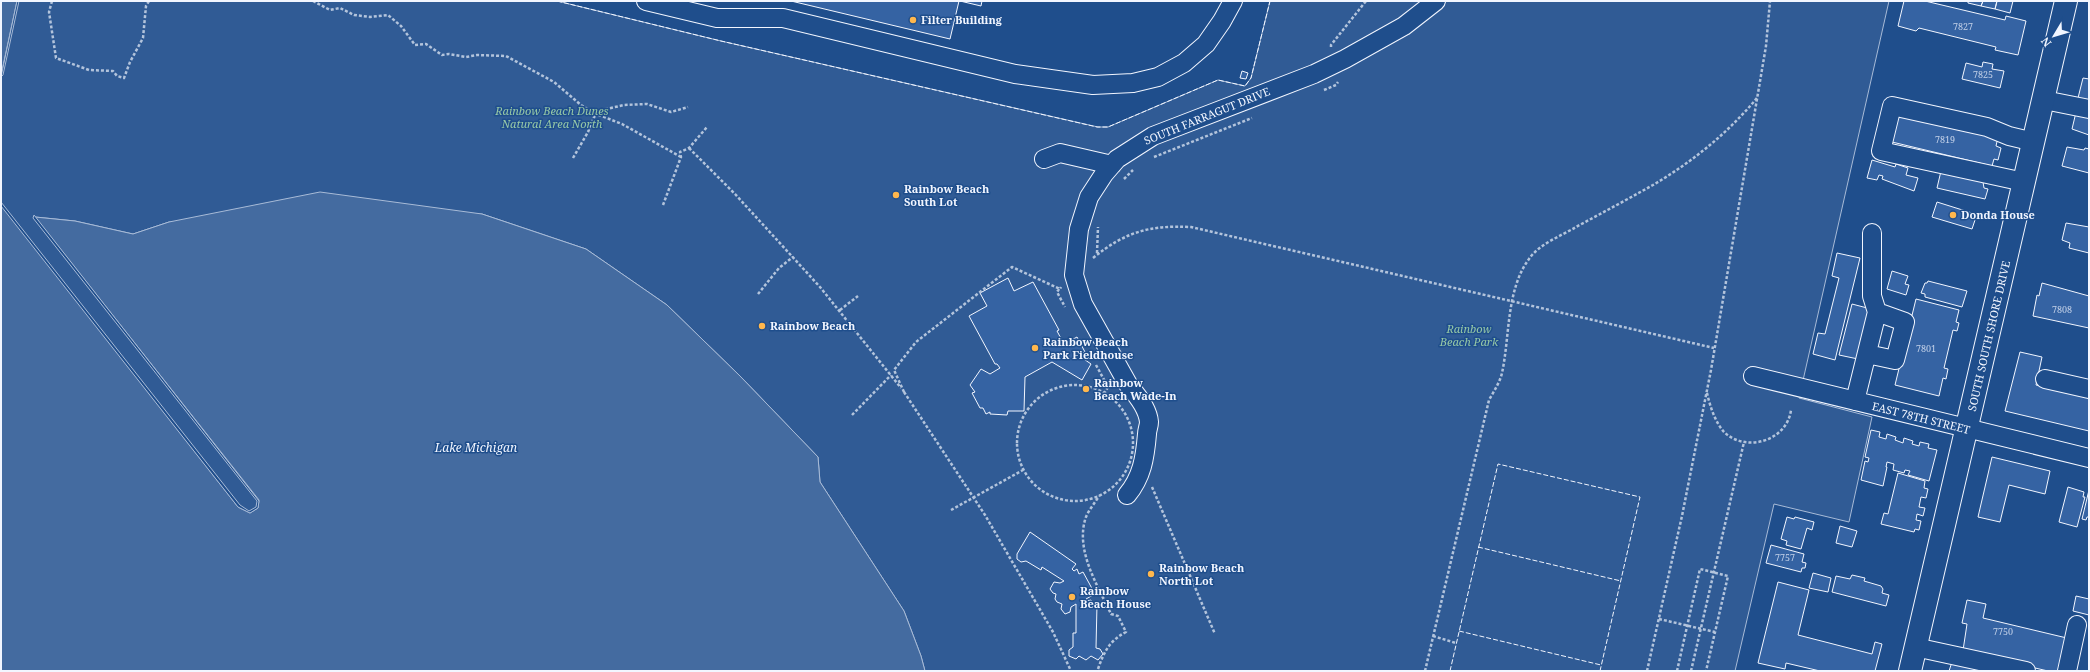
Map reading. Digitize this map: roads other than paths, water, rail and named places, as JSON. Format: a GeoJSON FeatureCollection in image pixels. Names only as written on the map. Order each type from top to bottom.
{"type":"FeatureCollection","features":[{"type":"Feature","properties":{"kind":"main road","name":"SOUTH SOUTH SHORE DRIVE"},"geometry":{"type":"LineString","coordinates":[[1910,671],[2066,1]]}},
{"type":"Feature","properties":{"kind":"street"},"geometry":{"type":"LineString","coordinates":[[646,1],[717,18],[783,18],[1015,74],[1093,85],[1133,84],[1158,77],[1184,63],[1206,44],[1222,21],[1233,1]]}},
{"type":"Feature","properties":{"kind":"street","name":"SOUTH FARRAGUT DRIVE"},"geometry":{"type":"LineString","coordinates":[[1127,495],[1136,485],[1142,469],[1146,451],[1149,421],[1138,395],[1129,386],[1083,304],[1074,275],[1079,228],[1089,197],[1108,170],[1135,146],[1153,136],[1314,74],[1345,59],[1404,26],[1436,1]]}},
{"type":"Feature","properties":{"kind":"street"},"geometry":{"type":"LineString","coordinates":[[2044,100],[2089,109]]}},
{"type":"Feature","properties":{"kind":"street"},"geometry":{"type":"LineString","coordinates":[[2024,182],[1881,151],[1892,106],[1988,127],[2009,136],[2034,142]]}},
{"type":"Feature","properties":{"kind":"street"},"geometry":{"type":"LineString","coordinates":[[1855,401],[1877,312],[1872,296],[1872,233]]}},
{"type":"Feature","properties":{"kind":"street"},"geometry":{"type":"LineString","coordinates":[[1867,354],[1895,360],[1906,322],[1877,312]]}},
{"type":"Feature","properties":{"kind":"street","name":"EAST 78TH STREET"},"geometry":{"type":"LineString","coordinates":[[1753,376],[1967,430],[2089,458]]}},
{"type":"Feature","properties":{"kind":"street"},"geometry":{"type":"LineString","coordinates":[[2045,379],[2089,389]]}},
{"type":"Feature","properties":{"kind":"street"},"geometry":{"type":"LineString","coordinates":[[2072,670],[2077,625]]}},
{"type":"Feature","properties":{"kind":"street"},"geometry":{"type":"LineString","coordinates":[[1916,647],[2026,671]]}},
{"type":"Feature","properties":{"kind":"water"},"geometry":{"type":"Polygon","coordinates":[[[1,1],[17,1],[1,75],[1,1]]]}},
{"type":"Feature","properties":{"kind":"water","name":"Lake Michigan"},"geometry":{"type":"Polygon","coordinates":[[[320,192],[482,214],[586,249],[667,305],[740,376],[818,457],[820,482],[904,611],[925,671],[1,671],[1,204],[238,507],[250,513],[258,508],[259,500],[35,217],[75,221],[133,234],[169,222],[320,192]]]}},
{"type":"Feature","properties":{"kind":"place","name":"Filter Building"},"geometry":{"type":"Point","coordinates":[913,20]}},
{"type":"Feature","properties":{"kind":"place","name":"Rainbow Beach South Lot"},"geometry":{"type":"Point","coordinates":[896,195]}},
{"type":"Feature","properties":{"kind":"place","name":"Donda House"},"geometry":{"type":"Point","coordinates":[1953,215]}},
{"type":"Feature","properties":{"kind":"place","name":"Rainbow Beach"},"geometry":{"type":"Point","coordinates":[762,326]}},
{"type":"Feature","properties":{"kind":"place","name":"Rainbow Beach Park Fieldhouse"},"geometry":{"type":"Point","coordinates":[1035,348]}},
{"type":"Feature","properties":{"kind":"place","name":"Rainbow Beach Wade-In"},"geometry":{"type":"Point","coordinates":[1086,389]}},
{"type":"Feature","properties":{"kind":"place","name":"Rainbow Beach North Lot"},"geometry":{"type":"Point","coordinates":[1151,574]}},
{"type":"Feature","properties":{"kind":"place","name":"Rainbow Beach House"},"geometry":{"type":"Point","coordinates":[1072,597]}},
{"type":"Feature","properties":{"kind":"park label","name":"Rainbow Beach Dunes Natural Area North"},"geometry":{"type":"Point","coordinates":[552,117]}},
{"type":"Feature","properties":{"kind":"park label","name":"Rainbow Beach Park"},"geometry":{"type":"Point","coordinates":[1469,335]}}]}
